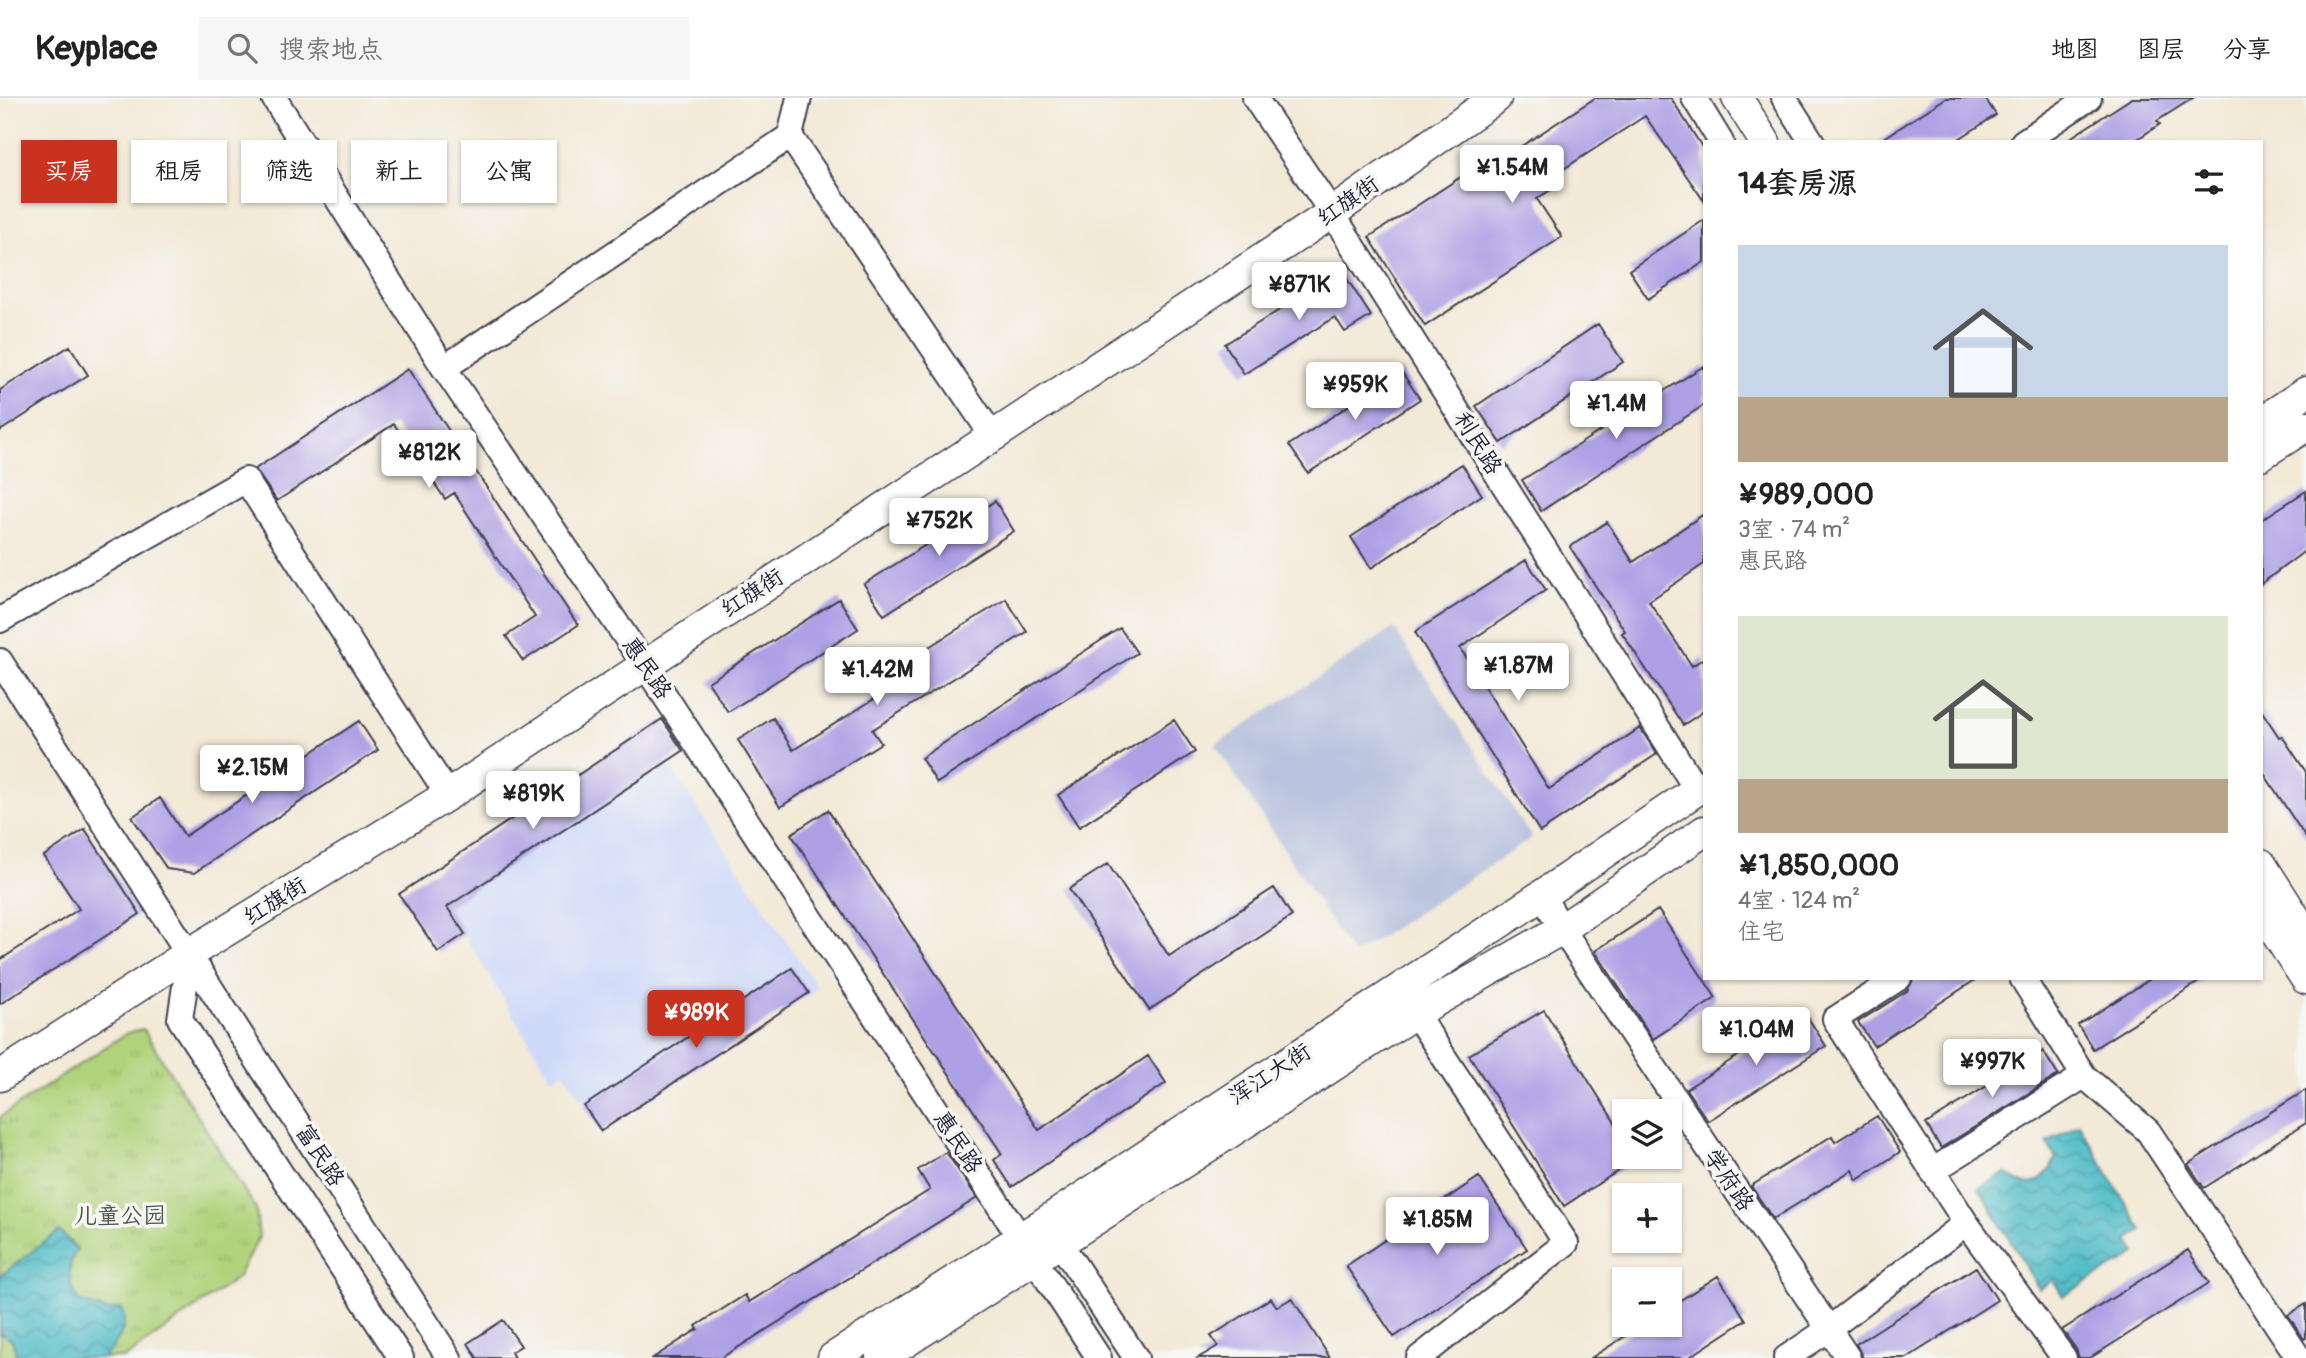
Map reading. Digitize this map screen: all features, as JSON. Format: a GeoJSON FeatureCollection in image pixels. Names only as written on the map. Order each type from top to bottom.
{"type":"FeatureCollection","features":[{"type":"Feature","properties":{"kind":"main road","name":"红旗街"},"geometry":{"type":"LineString","coordinates":[[0,1076],[190,953],[448,795],[1332,213],[1496,98]]}},
{"type":"Feature","properties":{"kind":"main road"},"geometry":{"type":"LineString","coordinates":[[1737,98],[1764,140]]}},
{"type":"Feature","properties":{"kind":"main road"},"geometry":{"type":"LineString","coordinates":[[1759,98],[1786,140]]}},
{"type":"Feature","properties":{"kind":"main road"},"geometry":{"type":"LineString","coordinates":[[2263,421],[2306,392]]}},
{"type":"Feature","properties":{"kind":"main road"},"geometry":{"type":"LineString","coordinates":[[2263,454],[2306,426]]}},
{"type":"Feature","properties":{"kind":"main road","name":"浑江大街"},"geometry":{"type":"LineString","coordinates":[[881,1358],[1028,1249],[1701,788]]}},
{"type":"Feature","properties":{"kind":"main road","name":"浑江大街"},"geometry":{"type":"LineString","coordinates":[[833,1358],[1028,1249],[1060,1243],[1415,1013],[1562,929],[1703,832]]}},
{"type":"Feature","properties":{"kind":"main road"},"geometry":{"type":"LineString","coordinates":[[2263,867],[2306,935]]}},
{"type":"Feature","properties":{"kind":"main road"},"geometry":{"type":"LineString","coordinates":[[2263,913],[2306,979]]}},
{"type":"Feature","properties":{"kind":"street","name":"惠民路"},"geometry":{"type":"LineString","coordinates":[[274,98],[444,368],[644,664],[1099,1358]]}},
{"type":"Feature","properties":{"kind":"street"},"geometry":{"type":"LineString","coordinates":[[444,368],[790,136],[799,98]]}},
{"type":"Feature","properties":{"kind":"street","name":"利民路"},"geometry":{"type":"LineString","coordinates":[[1255,98],[1332,213],[1701,788]]}},
{"type":"Feature","properties":{"kind":"street"},"geometry":{"type":"LineString","coordinates":[[1693,98],[1720,140]]}},
{"type":"Feature","properties":{"kind":"street"},"geometry":{"type":"LineString","coordinates":[[1784,98],[1811,140]]}},
{"type":"Feature","properties":{"kind":"street"},"geometry":{"type":"LineString","coordinates":[[2026,140],[2089,98]]}},
{"type":"Feature","properties":{"kind":"street"},"geometry":{"type":"LineString","coordinates":[[790,136],[992,435]]}},
{"type":"Feature","properties":{"kind":"street"},"geometry":{"type":"LineString","coordinates":[[0,620],[246,480],[448,795]]}},
{"type":"Feature","properties":{"kind":"street","name":"富民路"},"geometry":{"type":"LineString","coordinates":[[0,661],[449,1358]]}},
{"type":"Feature","properties":{"kind":"street","name":"学府路"},"geometry":{"type":"LineString","coordinates":[[1542,895],[1848,1358]]}},
{"type":"Feature","properties":{"kind":"street","name":"富民路"},"geometry":{"type":"LineString","coordinates":[[190,953],[180,1019],[401,1358]]}},
{"type":"Feature","properties":{"kind":"street"},"geometry":{"type":"LineString","coordinates":[[1896,980],[1835,1019],[1966,1223],[2064,1358]]}},
{"type":"Feature","properties":{"kind":"street"},"geometry":{"type":"LineString","coordinates":[[2023,980],[2084,1076],[2148,1131],[2299,1358]]}},
{"type":"Feature","properties":{"kind":"street"},"geometry":{"type":"LineString","coordinates":[[1415,1013],[1566,1243],[1419,1358]]}},
{"type":"Feature","properties":{"kind":"street"},"geometry":{"type":"LineString","coordinates":[[1933,1171],[2084,1076]]}},
{"type":"Feature","properties":{"kind":"street"},"geometry":{"type":"LineString","coordinates":[[1786,1358],[1829,1329],[1966,1223]]}},
{"type":"Feature","properties":{"kind":"street"},"geometry":{"type":"LineString","coordinates":[[1060,1243],[1136,1358]]}},
{"type":"Feature","properties":{"kind":"shaded area"},"geometry":{"type":"Polygon","coordinates":[[[1394,628],[1532,838],[1353,955],[1215,745],[1394,628]]]}},
{"type":"Feature","properties":{"kind":"shaded area"},"geometry":{"type":"Polygon","coordinates":[[[667,762],[818,988],[601,1131],[564,1072],[552,1079],[447,907],[667,762]]]}},
{"type":"Feature","properties":{"kind":"green space","name":"儿童公园"},"geometry":{"type":"Polygon","coordinates":[[[143,1029],[256,1209],[259,1237],[237,1278],[125,1358],[0,1358],[0,1117],[127,1033],[143,1029]]]}},
{"type":"Feature","properties":{"kind":"water"},"geometry":{"type":"Polygon","coordinates":[[[2079,1124],[2142,1231],[2128,1240],[2136,1254],[2063,1296],[2053,1280],[2039,1289],[1979,1188],[2006,1173],[2022,1183],[2036,1183],[2046,1174],[2056,1158],[2047,1143],[2079,1124]]]}},
{"type":"Feature","properties":{"kind":"water"},"geometry":{"type":"Polygon","coordinates":[[[59,1231],[77,1249],[71,1262],[70,1275],[72,1289],[79,1301],[106,1311],[122,1308],[123,1329],[104,1358],[17,1358],[12,1340],[0,1332],[0,1276],[59,1231]]]}},
{"type":"Feature","properties":{"kind":"building"},"geometry":{"type":"Polygon","coordinates":[[[1595,98],[1671,98],[1703,148],[1703,200],[1645,116],[1553,176],[1559,184],[1537,199],[1562,237],[1425,326],[1369,237],[1487,160],[1491,166],[1595,98]]]}},
{"type":"Feature","properties":{"kind":"building"},"geometry":{"type":"Polygon","coordinates":[[[1946,98],[1985,98],[1996,115],[1957,140],[1881,140],[1946,98]]]}},
{"type":"Feature","properties":{"kind":"building"},"geometry":{"type":"Polygon","coordinates":[[[2132,98],[2193,98],[2157,121],[2160,124],[2136,140],[2067,140],[2132,98]]]}},
{"type":"Feature","properties":{"kind":"building"},"geometry":{"type":"Polygon","coordinates":[[[1703,221],[1703,263],[1648,299],[1629,270],[1703,221]]]}},
{"type":"Feature","properties":{"kind":"building"},"geometry":{"type":"Polygon","coordinates":[[[1342,271],[1371,316],[1345,332],[1335,317],[1244,374],[1225,344],[1342,271]]]}},
{"type":"Feature","properties":{"kind":"building"},"geometry":{"type":"Polygon","coordinates":[[[1598,324],[1623,362],[1501,443],[1476,406],[1598,324]]]}},
{"type":"Feature","properties":{"kind":"building"},"geometry":{"type":"Polygon","coordinates":[[[70,346],[88,375],[0,431],[0,390],[70,346]]]}},
{"type":"Feature","properties":{"kind":"building"},"geometry":{"type":"Polygon","coordinates":[[[1703,367],[1703,406],[1541,511],[1522,480],[1703,367]]]}},
{"type":"Feature","properties":{"kind":"building"},"geometry":{"type":"Polygon","coordinates":[[[408,369],[578,625],[523,661],[506,636],[535,617],[454,493],[445,499],[394,424],[277,501],[255,469],[408,369]]]}},
{"type":"Feature","properties":{"kind":"building"},"geometry":{"type":"Polygon","coordinates":[[[1401,371],[1420,399],[1308,473],[1289,445],[1401,371]]]}},
{"type":"Feature","properties":{"kind":"building"},"geometry":{"type":"Polygon","coordinates":[[[1462,464],[1482,495],[1371,568],[1351,537],[1462,464]]]}},
{"type":"Feature","properties":{"kind":"building"},"geometry":{"type":"Polygon","coordinates":[[[2306,491],[2306,550],[2263,582],[2263,519],[2306,491]]]}},
{"type":"Feature","properties":{"kind":"building"},"geometry":{"type":"Polygon","coordinates":[[[995,501],[1014,531],[884,615],[864,584],[995,501]]]}},
{"type":"Feature","properties":{"kind":"building"},"geometry":{"type":"Polygon","coordinates":[[[1703,515],[1703,565],[1649,601],[1692,666],[1703,659],[1703,712],[1683,725],[1622,633],[1625,631],[1570,547],[1607,522],[1633,562],[1703,515]]]}},
{"type":"Feature","properties":{"kind":"building"},"geometry":{"type":"Polygon","coordinates":[[[1526,560],[1546,590],[1460,648],[1549,789],[1640,728],[1657,754],[1540,832],[1415,632],[1526,560]]]}},
{"type":"Feature","properties":{"kind":"building"},"geometry":{"type":"Polygon","coordinates":[[[839,599],[858,629],[728,712],[708,682],[839,599]]]}},
{"type":"Feature","properties":{"kind":"building"},"geometry":{"type":"Polygon","coordinates":[[[1006,599],[1027,632],[872,730],[881,743],[780,807],[738,740],[773,718],[793,750],[882,694],[874,681],[1006,599]]]}},
{"type":"Feature","properties":{"kind":"building"},"geometry":{"type":"Polygon","coordinates":[[[1120,628],[1137,653],[937,783],[921,758],[1120,628]]]}},
{"type":"Feature","properties":{"kind":"building"},"geometry":{"type":"Polygon","coordinates":[[[2263,713],[2306,772],[2306,838],[2263,772],[2263,713]]]}},
{"type":"Feature","properties":{"kind":"building"},"geometry":{"type":"Polygon","coordinates":[[[662,719],[683,751],[447,907],[465,934],[438,952],[399,894],[662,719]]]}},
{"type":"Feature","properties":{"kind":"building"},"geometry":{"type":"Polygon","coordinates":[[[1174,720],[1195,752],[1079,827],[1058,795],[1174,720]]]}},
{"type":"Feature","properties":{"kind":"building"},"geometry":{"type":"Polygon","coordinates":[[[359,721],[378,750],[194,873],[167,869],[132,817],[160,798],[185,836],[359,721]]]}},
{"type":"Feature","properties":{"kind":"building"},"geometry":{"type":"Polygon","coordinates":[[[828,810],[1039,1130],[1148,1056],[1166,1083],[1012,1187],[994,1160],[1002,1154],[791,834],[828,810]]]}},
{"type":"Feature","properties":{"kind":"building"},"geometry":{"type":"Polygon","coordinates":[[[85,829],[140,914],[0,1004],[0,960],[79,909],[44,856],[85,829]]]}},
{"type":"Feature","properties":{"kind":"building"},"geometry":{"type":"Polygon","coordinates":[[[1108,864],[1169,956],[1274,888],[1292,916],[1149,1010],[1069,889],[1108,864]]]}},
{"type":"Feature","properties":{"kind":"building"},"geometry":{"type":"Polygon","coordinates":[[[1658,910],[1716,998],[1653,1039],[1595,951],[1658,910]]]}},
{"type":"Feature","properties":{"kind":"building"},"geometry":{"type":"Polygon","coordinates":[[[792,968],[809,993],[601,1131],[584,1106],[792,968]]]}},
{"type":"Feature","properties":{"kind":"building"},"geometry":{"type":"Polygon","coordinates":[[[1913,980],[1975,980],[1874,1046],[1858,1022],[1907,991],[1913,980]]]}},
{"type":"Feature","properties":{"kind":"building"},"geometry":{"type":"Polygon","coordinates":[[[2149,980],[2202,980],[2093,1049],[2078,1025],[2149,980]]]}},
{"type":"Feature","properties":{"kind":"building"},"geometry":{"type":"Polygon","coordinates":[[[1544,1010],[1612,1118],[1612,1169],[1621,1169],[1564,1206],[1469,1055],[1544,1010]]]}},
{"type":"Feature","properties":{"kind":"building"},"geometry":{"type":"Polygon","coordinates":[[[1805,1013],[1826,1046],[1708,1121],[1686,1089],[1805,1013]]]}},
{"type":"Feature","properties":{"kind":"building"},"geometry":{"type":"Polygon","coordinates":[[[2043,1051],[2058,1075],[1941,1148],[1926,1124],[2043,1051]]]}},
{"type":"Feature","properties":{"kind":"building"},"geometry":{"type":"Polygon","coordinates":[[[2306,1090],[2306,1123],[2204,1188],[2188,1164],[2306,1090]]]}},
{"type":"Feature","properties":{"kind":"building"},"geometry":{"type":"Polygon","coordinates":[[[1877,1116],[1900,1152],[1857,1180],[1852,1170],[1773,1219],[1751,1186],[1832,1136],[1835,1142],[1877,1116]]]}},
{"type":"Feature","properties":{"kind":"building"},"geometry":{"type":"Polygon","coordinates":[[[946,1152],[977,1198],[721,1358],[653,1358],[698,1329],[696,1326],[745,1295],[749,1302],[930,1190],[918,1170],[946,1152]]]}},
{"type":"Feature","properties":{"kind":"building"},"geometry":{"type":"Polygon","coordinates":[[[1479,1177],[1527,1249],[1394,1337],[1346,1266],[1479,1177]]]}},
{"type":"Feature","properties":{"kind":"building"},"geometry":{"type":"Polygon","coordinates":[[[2188,1250],[2209,1283],[2090,1358],[2079,1358],[2076,1349],[2062,1330],[2188,1250]]]}},
{"type":"Feature","properties":{"kind":"building"},"geometry":{"type":"Polygon","coordinates":[[[1976,1267],[1997,1300],[1907,1358],[1863,1358],[1856,1344],[1976,1267]]]}},
{"type":"Feature","properties":{"kind":"building"},"geometry":{"type":"Polygon","coordinates":[[[1718,1276],[1746,1320],[1688,1358],[1591,1358],[1624,1337],[1682,1337],[1682,1299],[1718,1276]]]}},
{"type":"Feature","properties":{"kind":"building"},"geometry":{"type":"Polygon","coordinates":[[[1271,1298],[1277,1307],[1292,1298],[1330,1358],[1198,1358],[1218,1346],[1211,1336],[1271,1298]]]}},
{"type":"Feature","properties":{"kind":"building"},"geometry":{"type":"Polygon","coordinates":[[[2306,1304],[2306,1338],[2304,1339],[2288,1315],[2306,1304]]]}},
{"type":"Feature","properties":{"kind":"building"},"geometry":{"type":"Polygon","coordinates":[[[503,1320],[521,1346],[511,1352],[514,1358],[477,1358],[468,1343],[503,1320]]]}}]}
